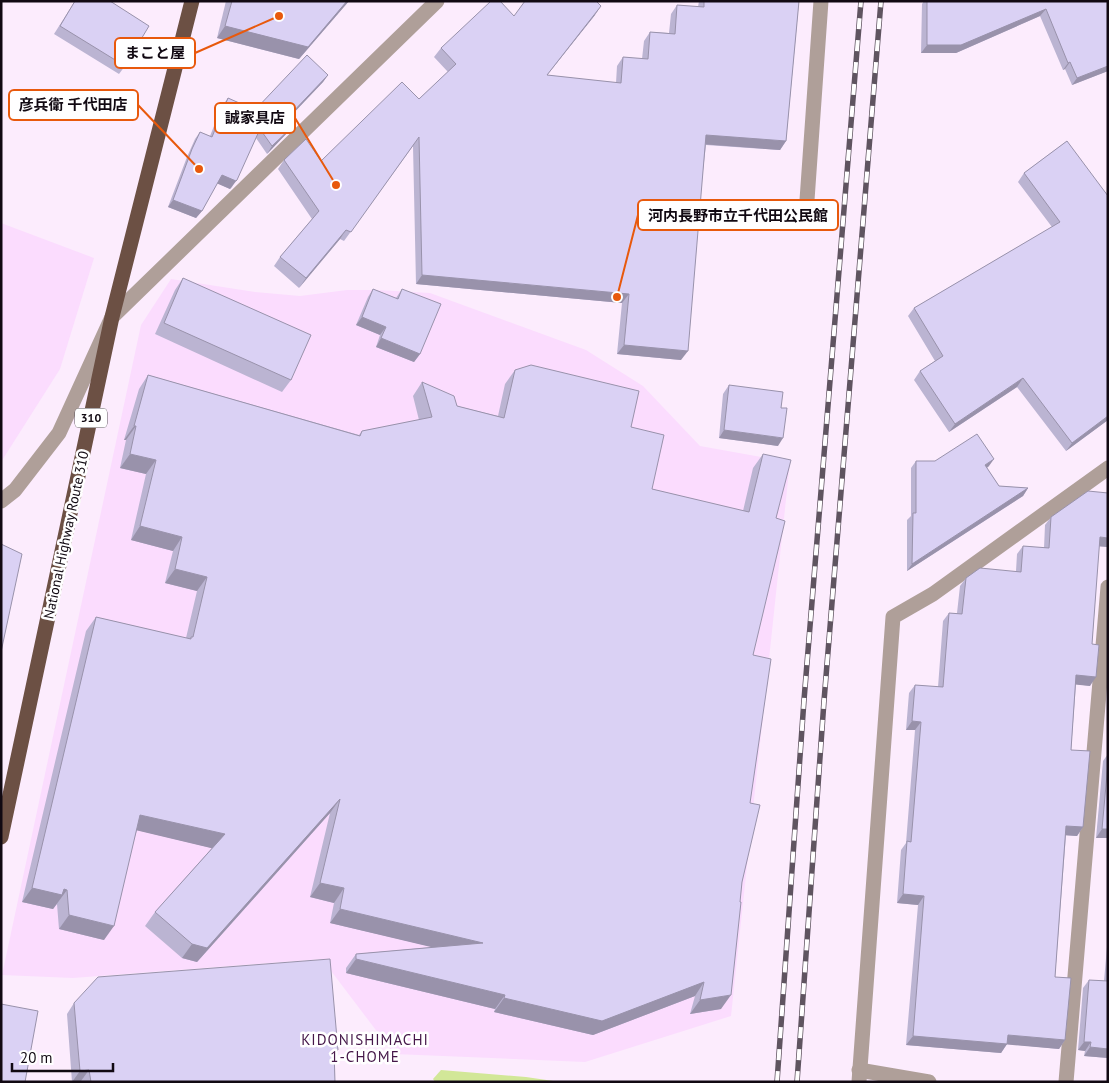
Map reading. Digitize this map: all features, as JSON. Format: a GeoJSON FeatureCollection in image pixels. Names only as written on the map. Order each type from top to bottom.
{"type":"FeatureCollection","features":[{"type":"Feature","properties":{"kind":"highway","name":"National Highway Route 310"},"geometry":{"type":"LineString","coordinates":[[1,837],[112,318],[192,1]]}},
{"type":"Feature","properties":{"kind":"street"},"geometry":{"type":"LineString","coordinates":[[1,501],[15,490],[59,433],[112,318],[437,1]]}},
{"type":"Feature","properties":{"kind":"street"},"geometry":{"type":"LineString","coordinates":[[807,200],[821,1]]}},
{"type":"Feature","properties":{"kind":"street"},"geometry":{"type":"LineString","coordinates":[[929,1082],[859,1076],[893,617],[933,594],[1108,468]]}},
{"type":"Feature","properties":{"kind":"street"},"geometry":{"type":"LineString","coordinates":[[1066,1082],[1108,587]]}},
{"type":"Feature","properties":{"kind":"shaded area"},"geometry":{"type":"Polygon","coordinates":[[[1,223],[94,258],[60,369],[1,462],[1,223]]]}},
{"type":"Feature","properties":{"kind":"shaded area"},"geometry":{"type":"Polygon","coordinates":[[[171,279],[255,292],[300,296],[347,290],[430,293],[586,350],[643,386],[700,446],[790,462],[731,1016],[585,1062],[394,1054],[322,959],[73,978],[2,975],[141,325],[171,279]]]}},
{"type":"Feature","properties":{"kind":"green space"},"geometry":{"type":"Polygon","coordinates":[[[441,1070],[526,1077],[560,1082],[435,1082],[433,1079],[441,1070]]]}},
{"type":"Feature","properties":{"kind":"building"},"geometry":{"type":"Polygon","coordinates":[[[75,1],[110,1],[149,26],[125,66],[60,26],[75,1]]]}},
{"type":"Feature","properties":{"kind":"building"},"geometry":{"type":"Polygon","coordinates":[[[232,1],[347,1],[308,47],[225,26],[232,1]]]}},
{"type":"Feature","properties":{"kind":"building"},"geometry":{"type":"Polygon","coordinates":[[[491,1],[500,1],[514,16],[525,1],[596,1],[601,6],[547,75],[621,83],[623,57],[648,59],[650,32],[675,34],[677,5],[704,7],[704,1],[799,1],[786,141],[706,135],[688,351],[624,345],[629,294],[422,275],[419,137],[351,232],[346,230],[306,278],[280,257],[319,211],[284,160],[306,139],[321,161],[402,82],[419,99],[456,64],[441,48],[491,1]]]}},
{"type":"Feature","properties":{"kind":"building"},"geometry":{"type":"Polygon","coordinates":[[[927,1],[1108,1],[1108,66],[1077,78],[1070,62],[1068,63],[1046,9],[961,45],[927,45],[927,1]]]}},
{"type":"Feature","properties":{"kind":"building"},"geometry":{"type":"Polygon","coordinates":[[[307,55],[328,75],[288,117],[294,125],[272,146],[260,129],[237,180],[222,175],[202,211],[173,200],[200,132],[212,137],[228,98],[255,110],[307,55]]]}},
{"type":"Feature","properties":{"kind":"building"},"geometry":{"type":"Polygon","coordinates":[[[1067,141],[1108,196],[1108,416],[1072,443],[1023,378],[955,424],[920,371],[943,356],[914,308],[1060,222],[1024,173],[1067,141]]]}},
{"type":"Feature","properties":{"kind":"building"},"geometry":{"type":"Polygon","coordinates":[[[183,278],[311,335],[291,380],[164,323],[183,278]]]}},
{"type":"Feature","properties":{"kind":"building"},"geometry":{"type":"Polygon","coordinates":[[[373,289],[398,299],[402,289],[441,304],[420,354],[381,338],[386,327],[362,317],[373,289]]]}},
{"type":"Feature","properties":{"kind":"building"},"geometry":{"type":"Polygon","coordinates":[[[531,365],[639,391],[631,427],[664,435],[652,489],[749,512],[763,454],[791,460],[776,518],[785,521],[753,655],[771,659],[750,803],[760,805],[742,882],[731,995],[700,1000],[704,982],[602,1021],[504,998],[505,995],[356,959],[356,954],[483,943],[340,909],[344,888],[320,883],[340,799],[207,948],[192,944],[155,912],[225,834],[140,815],[114,926],[69,915],[67,890],[64,889],[62,895],[32,888],[96,617],[191,639],[207,577],[175,569],[182,537],[140,526],[156,460],[130,454],[136,426],[134,426],[148,375],[360,436],[362,431],[432,417],[422,382],[454,396],[457,406],[504,418],[515,370],[531,365]]]}},
{"type":"Feature","properties":{"kind":"building"},"geometry":{"type":"Polygon","coordinates":[[[729,385],[783,392],[781,408],[787,408],[783,438],[724,430],[729,385]]]}},
{"type":"Feature","properties":{"kind":"building"},"geometry":{"type":"Polygon","coordinates":[[[977,434],[994,459],[985,465],[999,486],[1028,488],[912,564],[913,513],[916,513],[916,461],[935,461],[977,434]]]}},
{"type":"Feature","properties":{"kind":"building"},"geometry":{"type":"Polygon","coordinates":[[[1088,491],[1108,493],[1108,538],[1100,537],[1092,644],[1099,645],[1096,677],[1076,675],[1071,750],[1090,751],[1083,827],[1066,826],[1055,977],[1071,978],[1065,1040],[1008,1035],[1007,1044],[913,1036],[924,896],[903,894],[907,841],[911,842],[921,722],[912,721],[915,685],[943,687],[949,613],[962,614],[966,578],[980,568],[1021,572],[1023,546],[1049,548],[1051,517],[1088,491]]]}},
{"type":"Feature","properties":{"kind":"building"},"geometry":{"type":"Polygon","coordinates":[[[1,544],[22,554],[1,652],[1,544]]]}},
{"type":"Feature","properties":{"kind":"building"},"geometry":{"type":"Polygon","coordinates":[[[1108,763],[1108,829],[1102,829],[1108,763]]]}},
{"type":"Feature","properties":{"kind":"building"},"geometry":{"type":"Polygon","coordinates":[[[330,959],[338,1050],[334,1051],[335,1082],[91,1082],[89,1070],[80,1071],[74,1003],[98,977],[330,959]]]}},
{"type":"Feature","properties":{"kind":"building"},"geometry":{"type":"Polygon","coordinates":[[[1089,980],[1108,981],[1108,1049],[1090,1047],[1091,1042],[1084,1042],[1089,980]]]}},
{"type":"Feature","properties":{"kind":"building"},"geometry":{"type":"Polygon","coordinates":[[[1,1004],[38,1011],[25,1082],[1,1082],[1,1004]]]}},
{"type":"Feature","properties":{"kind":"railway"},"geometry":{"type":"LineString","coordinates":[[777,1082],[804,700],[861,1]]}},
{"type":"Feature","properties":{"kind":"railway"},"geometry":{"type":"LineString","coordinates":[[797,1082],[824,701],[881,1]]}},
{"type":"Feature","properties":{"kind":"place","name":"まこと屋"},"geometry":{"type":"Point","coordinates":[279,16]}},
{"type":"Feature","properties":{"kind":"place","name":"彦兵衛 千代田店"},"geometry":{"type":"Point","coordinates":[199,169]}},
{"type":"Feature","properties":{"kind":"place","name":"誠家具店"},"geometry":{"type":"Point","coordinates":[336,185]}},
{"type":"Feature","properties":{"kind":"place","name":"河内長野市立千代田公民館"},"geometry":{"type":"Point","coordinates":[617,297]}},
{"type":"Feature","properties":{"kind":"district","name":"KIDONISHIMACHI 1-CHOME"},"geometry":{"type":"Point","coordinates":[365,1048]}}]}
